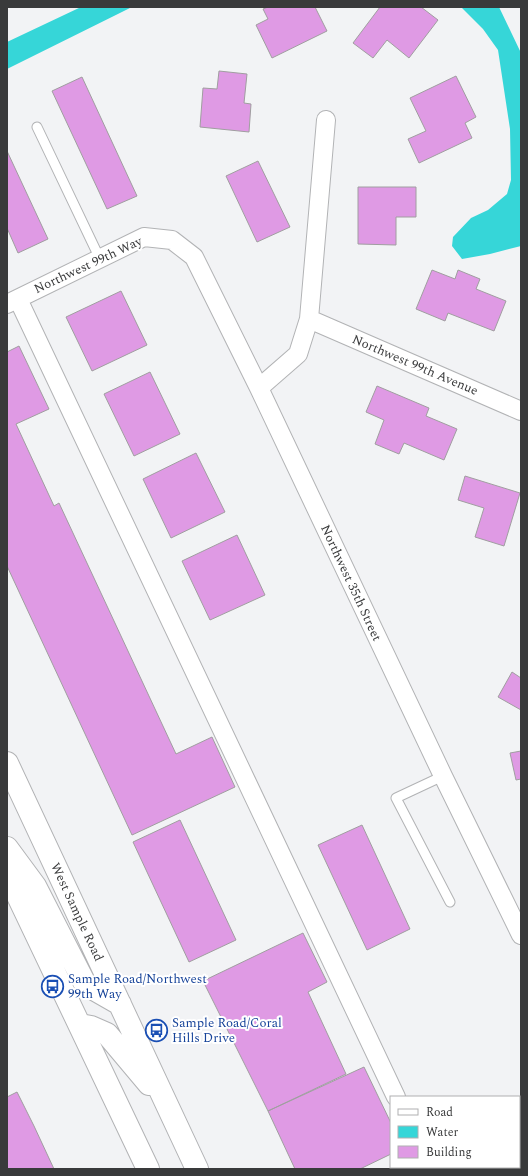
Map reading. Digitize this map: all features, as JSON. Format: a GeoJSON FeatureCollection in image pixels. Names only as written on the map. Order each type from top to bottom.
{"type":"FeatureCollection","features":[{"type":"Feature","properties":{"kind":"main road","name":"West Sample Road"},"geometry":{"type":"LineString","coordinates":[[7,763],[198,1169]]}},
{"type":"Feature","properties":{"kind":"main road"},"geometry":{"type":"LineString","coordinates":[[7,848],[35,886],[85,984],[120,1004]]}},
{"type":"Feature","properties":{"kind":"main road"},"geometry":{"type":"LineString","coordinates":[[7,873],[148,1169]]}},
{"type":"Feature","properties":{"kind":"main road"},"geometry":{"type":"LineString","coordinates":[[80,1025],[91,1027],[107,1034],[168,1106]]}},
{"type":"Feature","properties":{"kind":"street"},"geometry":{"type":"LineString","coordinates":[[259,388],[298,354],[309,319],[326,120]]}},
{"type":"Feature","properties":{"kind":"street","name":"Northwest 99th Way"},"geometry":{"type":"LineString","coordinates":[[12,301],[144,237],[172,240]]}},
{"type":"Feature","properties":{"kind":"street","name":"Northwest 35th Street"},"geometry":{"type":"LineString","coordinates":[[172,240],[194,257],[259,388],[443,776],[521,935]]}},
{"type":"Feature","properties":{"kind":"street"},"geometry":{"type":"LineString","coordinates":[[12,301],[396,1096]]}},
{"type":"Feature","properties":{"kind":"street","name":"Northwest 99th Avenue"},"geometry":{"type":"LineString","coordinates":[[309,319],[521,411]]}},
{"type":"Feature","properties":{"kind":"lane"},"geometry":{"type":"LineString","coordinates":[[38,127],[100,259]]}},
{"type":"Feature","properties":{"kind":"lane"},"geometry":{"type":"LineString","coordinates":[[443,776],[396,798],[450,902]]}},
{"type":"Feature","properties":{"kind":"water"},"geometry":{"type":"Polygon","coordinates":[[[81,7],[132,7],[7,69],[7,42],[81,7]]]}},
{"type":"Feature","properties":{"kind":"water"},"geometry":{"type":"Polygon","coordinates":[[[461,7],[499,7],[521,53],[521,246],[462,259],[452,246],[453,237],[471,218],[488,210],[507,194],[511,180],[510,129],[498,50],[483,29],[461,7]]]}},
{"type":"Feature","properties":{"kind":"building"},"geometry":{"type":"Polygon","coordinates":[[[268,7],[315,7],[327,31],[272,58],[256,25],[268,19],[263,9],[268,7]]]}},
{"type":"Feature","properties":{"kind":"building"},"geometry":{"type":"Polygon","coordinates":[[[380,7],[421,7],[438,20],[409,58],[387,40],[373,58],[353,43],[380,7]]]}},
{"type":"Feature","properties":{"kind":"building"},"geometry":{"type":"Polygon","coordinates":[[[219,71],[247,74],[244,103],[251,104],[249,132],[200,127],[203,88],[217,89],[219,71]]]}},
{"type":"Feature","properties":{"kind":"building"},"geometry":{"type":"Polygon","coordinates":[[[456,76],[476,117],[465,123],[472,138],[419,163],[408,139],[426,131],[410,98],[456,76]]]}},
{"type":"Feature","properties":{"kind":"building"},"geometry":{"type":"Polygon","coordinates":[[[82,77],[137,196],[107,209],[52,91],[82,77]]]}},
{"type":"Feature","properties":{"kind":"building"},"geometry":{"type":"Polygon","coordinates":[[[7,151],[48,239],[18,253],[7,228],[7,151]]]}},
{"type":"Feature","properties":{"kind":"building"},"geometry":{"type":"Polygon","coordinates":[[[258,161],[290,227],[257,242],[226,176],[258,161]]]}},
{"type":"Feature","properties":{"kind":"building"},"geometry":{"type":"Polygon","coordinates":[[[358,187],[416,187],[416,217],[396,217],[396,245],[358,244],[358,187]]]}},
{"type":"Feature","properties":{"kind":"building"},"geometry":{"type":"Polygon","coordinates":[[[432,270],[455,279],[458,270],[480,279],[476,289],[506,301],[494,331],[448,313],[445,321],[416,309],[432,270]]]}},
{"type":"Feature","properties":{"kind":"building"},"geometry":{"type":"Polygon","coordinates":[[[121,291],[147,345],[92,371],[66,317],[121,291]]]}},
{"type":"Feature","properties":{"kind":"building"},"geometry":{"type":"Polygon","coordinates":[[[19,346],[49,409],[16,424],[54,506],[59,503],[176,754],[212,737],[235,787],[132,835],[7,566],[7,352],[19,346]]]}},
{"type":"Feature","properties":{"kind":"building"},"geometry":{"type":"Polygon","coordinates":[[[150,372],[180,434],[134,456],[104,394],[150,372]]]}},
{"type":"Feature","properties":{"kind":"building"},"geometry":{"type":"Polygon","coordinates":[[[377,386],[429,408],[426,416],[457,429],[444,460],[404,443],[399,454],[375,444],[384,420],[366,412],[377,386]]]}},
{"type":"Feature","properties":{"kind":"building"},"geometry":{"type":"Polygon","coordinates":[[[196,453],[225,512],[171,538],[143,479],[196,453]]]}},
{"type":"Feature","properties":{"kind":"building"},"geometry":{"type":"Polygon","coordinates":[[[465,476],[520,493],[504,546],[475,537],[484,508],[458,500],[465,476]]]}},
{"type":"Feature","properties":{"kind":"building"},"geometry":{"type":"Polygon","coordinates":[[[237,535],[265,595],[210,620],[182,561],[237,535]]]}},
{"type":"Feature","properties":{"kind":"building"},"geometry":{"type":"Polygon","coordinates":[[[512,672],[521,678],[521,710],[498,697],[512,672]]]}},
{"type":"Feature","properties":{"kind":"building"},"geometry":{"type":"Polygon","coordinates":[[[521,751],[521,779],[516,780],[510,753],[521,751]]]}},
{"type":"Feature","properties":{"kind":"building"},"geometry":{"type":"Polygon","coordinates":[[[180,820],[236,940],[189,962],[133,842],[180,820]]]}},
{"type":"Feature","properties":{"kind":"building"},"geometry":{"type":"Polygon","coordinates":[[[362,825],[410,929],[367,950],[318,845],[362,825]]]}},
{"type":"Feature","properties":{"kind":"building"},"geometry":{"type":"Polygon","coordinates":[[[303,933],[327,982],[308,992],[346,1074],[268,1111],[203,981],[303,933]]]}},
{"type":"Feature","properties":{"kind":"building"},"geometry":{"type":"Polygon","coordinates":[[[364,1067],[390,1121],[390,1154],[360,1169],[295,1169],[268,1111],[364,1067]]]}},
{"type":"Feature","properties":{"kind":"building"},"geometry":{"type":"Polygon","coordinates":[[[17,1092],[54,1169],[7,1169],[7,1097],[17,1092]]]}},
{"type":"Feature","properties":{"kind":"building"},"geometry":{"type":"Polygon","coordinates":[[[520,1105],[521,1105],[520,1140],[520,1105]]]}},
{"type":"Feature","properties":{"kind":"building"},"geometry":{"type":"Polygon","coordinates":[[[508,1168],[508,1169],[482,1169],[508,1168]]]}},
{"type":"Feature","properties":{"kind":"place","name":"Sample Road/Northwest 99th Way"},"geometry":{"type":"Point","coordinates":[53,986]}},
{"type":"Feature","properties":{"kind":"place","name":"Sample Road/Coral Hills Drive"},"geometry":{"type":"Point","coordinates":[157,1030]}}]}
